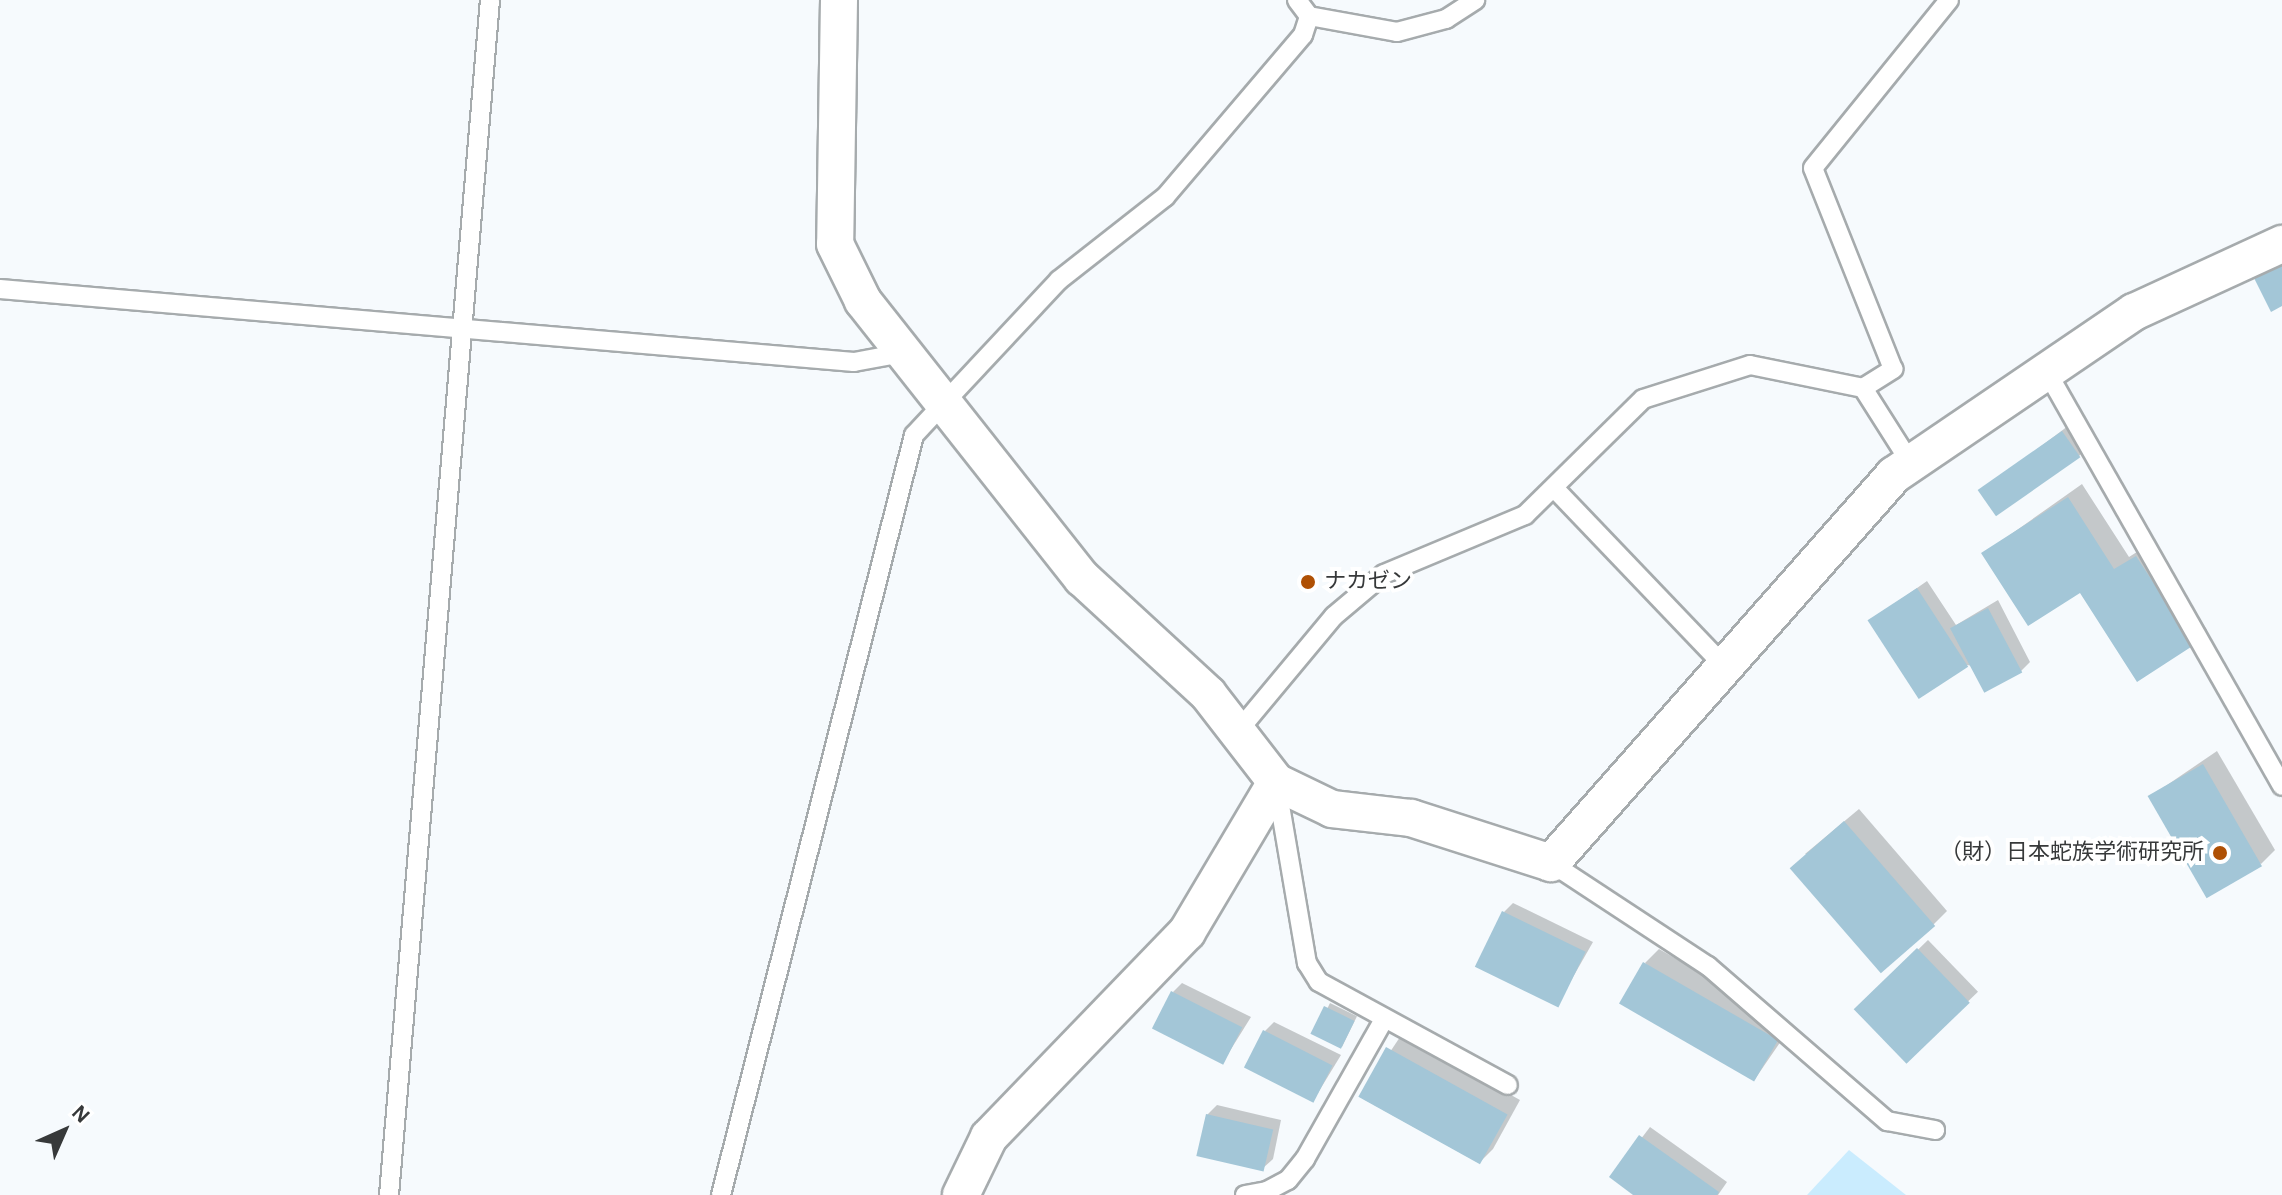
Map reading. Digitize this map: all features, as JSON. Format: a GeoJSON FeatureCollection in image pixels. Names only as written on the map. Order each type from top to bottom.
{"type":"FeatureCollection","features":[{"type":"Feature","properties":{"kind":"street"},"geometry":{"type":"LineString","coordinates":[[839,0],[835,244],[863,301],[948,404],[1082,578],[1239,730],[1276,782],[1332,809],[1423,821],[1551,863],[1910,462],[2134,312],[2282,244]]}},
{"type":"Feature","properties":{"kind":"street"},"geometry":{"type":"LineString","coordinates":[[961,1195],[989,1137],[1187,932],[1276,782]]}},
{"type":"Feature","properties":{"kind":"lane"},"geometry":{"type":"LineString","coordinates":[[389,1195],[490,0]]}},
{"type":"Feature","properties":{"kind":"lane"},"geometry":{"type":"LineString","coordinates":[[1297,0],[1309,16],[1397,32],[1446,19],[1475,0]]}},
{"type":"Feature","properties":{"kind":"lane"},"geometry":{"type":"LineString","coordinates":[[1239,730],[1334,616],[1384,574],[1479,539],[1525,515],[1556,490],[1643,399],[1750,365],[1863,388],[1893,369],[1813,168],[1949,0]]}},
{"type":"Feature","properties":{"kind":"lane"},"geometry":{"type":"LineString","coordinates":[[721,1195],[914,435],[948,404],[1059,280],[1165,197],[1303,35],[1309,16]]}},
{"type":"Feature","properties":{"kind":"lane"},"geometry":{"type":"LineString","coordinates":[[0,289],[461,325],[854,362],[903,353]]}},
{"type":"Feature","properties":{"kind":"lane"},"geometry":{"type":"LineString","coordinates":[[2047,372],[2282,786]]}},
{"type":"Feature","properties":{"kind":"lane"},"geometry":{"type":"LineString","coordinates":[[1863,388],[1910,462]]}},
{"type":"Feature","properties":{"kind":"lane"},"geometry":{"type":"LineString","coordinates":[[1556,490],[1727,669]]}},
{"type":"Feature","properties":{"kind":"lane"},"geometry":{"type":"LineString","coordinates":[[1276,782],[1307,963],[1319,982],[1383,1021],[1508,1085]]}},
{"type":"Feature","properties":{"kind":"lane"},"geometry":{"type":"LineString","coordinates":[[1551,863],[1708,966],[1887,1121],[1935,1130]]}},
{"type":"Feature","properties":{"kind":"lane"},"geometry":{"type":"LineString","coordinates":[[1245,1195],[1267,1191],[1288,1180],[1305,1159],[1383,1021]]}},
{"type":"Feature","properties":{"kind":"shaded area"},"geometry":{"type":"Polygon","coordinates":[[[1849,1150],[1906,1195],[1807,1195],[1849,1150]]]}},
{"type":"Feature","properties":{"kind":"building"},"geometry":{"type":"Polygon","coordinates":[[[2282,257],[2282,306],[2271,312],[2251,272],[2282,257]]]}},
{"type":"Feature","properties":{"kind":"building"},"geometry":{"type":"Polygon","coordinates":[[[2062,431],[2080,457],[1996,516],[1978,490],[2062,431]]]}},
{"type":"Feature","properties":{"kind":"building"},"geometry":{"type":"Polygon","coordinates":[[[2068,497],[2114,569],[2136,556],[2194,645],[2137,682],[2080,593],[2028,626],[1981,553],[2068,497]]]}},
{"type":"Feature","properties":{"kind":"building"},"geometry":{"type":"Polygon","coordinates":[[[1917,588],[1968,667],[1919,699],[1868,620],[1917,588]]]}},
{"type":"Feature","properties":{"kind":"building"},"geometry":{"type":"Polygon","coordinates":[[[1988,608],[2022,672],[1984,693],[1950,628],[1988,608]]]}},
{"type":"Feature","properties":{"kind":"building"},"geometry":{"type":"Polygon","coordinates":[[[2203,764],[2262,866],[2207,898],[2148,796],[2203,764]]]}},
{"type":"Feature","properties":{"kind":"building"},"geometry":{"type":"Polygon","coordinates":[[[1844,821],[1935,926],[1881,973],[1790,868],[1844,821]]]}},
{"type":"Feature","properties":{"kind":"building"},"geometry":{"type":"Polygon","coordinates":[[[1502,911],[1586,952],[1558,1007],[1475,967],[1502,911]]]}},
{"type":"Feature","properties":{"kind":"building"},"geometry":{"type":"Polygon","coordinates":[[[1917,948],[1970,1003],[1906,1064],[1854,1009],[1917,948]]]}},
{"type":"Feature","properties":{"kind":"building"},"geometry":{"type":"Polygon","coordinates":[[[1643,962],[1778,1040],[1754,1082],[1619,1004],[1643,962]]]}},
{"type":"Feature","properties":{"kind":"building"},"geometry":{"type":"Polygon","coordinates":[[[1171,991],[1242,1027],[1223,1065],[1152,1028],[1171,991]]]}},
{"type":"Feature","properties":{"kind":"building"},"geometry":{"type":"Polygon","coordinates":[[[1324,1006],[1355,1021],[1341,1049],[1310,1034],[1324,1006]]]}},
{"type":"Feature","properties":{"kind":"building"},"geometry":{"type":"Polygon","coordinates":[[[1263,1030],[1332,1065],[1313,1103],[1244,1067],[1263,1030]]]}},
{"type":"Feature","properties":{"kind":"building"},"geometry":{"type":"Polygon","coordinates":[[[1386,1047],[1508,1114],[1480,1164],[1358,1097],[1386,1047]]]}},
{"type":"Feature","properties":{"kind":"building"},"geometry":{"type":"Polygon","coordinates":[[[1206,1114],[1273,1130],[1264,1171],[1196,1156],[1206,1114]]]}},
{"type":"Feature","properties":{"kind":"building"},"geometry":{"type":"Polygon","coordinates":[[[1639,1135],[1719,1192],[1717,1195],[1633,1195],[1609,1177],[1639,1135]]]}},
{"type":"Feature","properties":{"kind":"place","name":"ナカゼン"},"geometry":{"type":"Point","coordinates":[1308,582]}},
{"type":"Feature","properties":{"kind":"place","name":"（財）日本蛇族学術研究所"},"geometry":{"type":"Point","coordinates":[2220,853]}}]}
